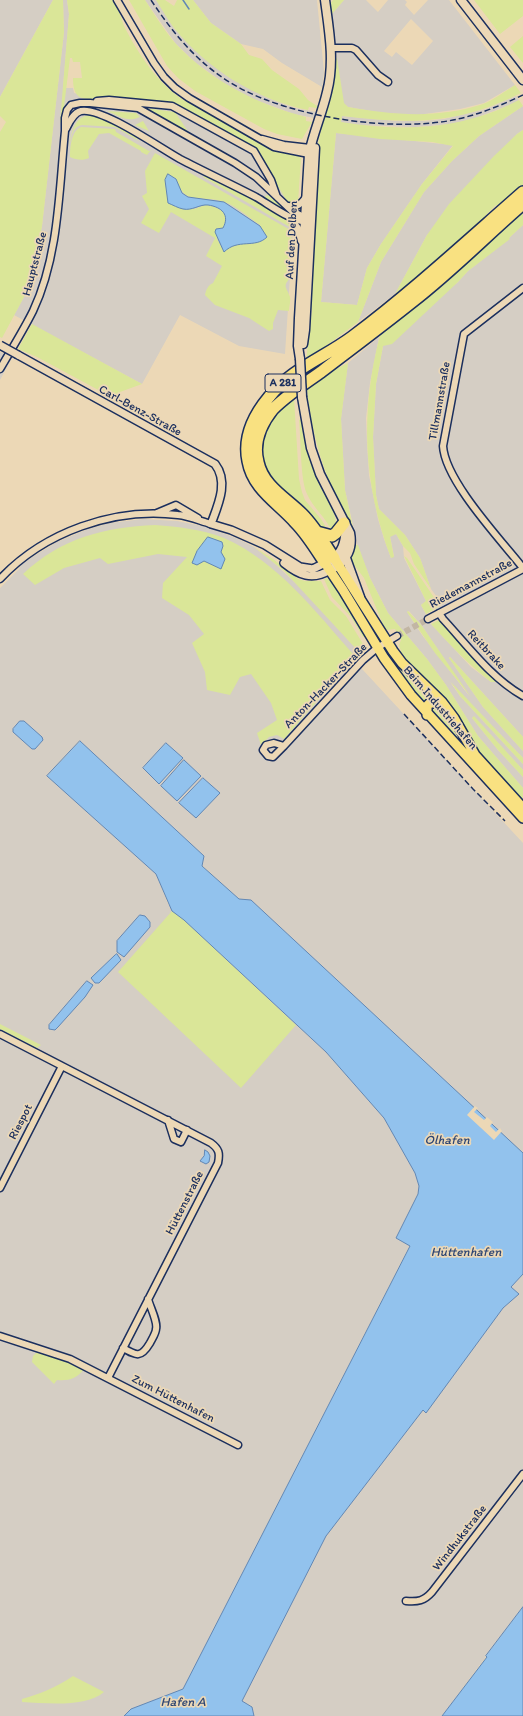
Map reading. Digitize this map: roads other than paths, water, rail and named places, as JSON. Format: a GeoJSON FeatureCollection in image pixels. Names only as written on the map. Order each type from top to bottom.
{"type":"FeatureCollection","features":[{"type":"Feature","properties":{"kind":"highway","name":"A 281"},"geometry":{"type":"LineString","coordinates":[[332,564],[302,529],[265,494],[254,478],[246,454],[247,438],[253,421],[270,396],[283,383],[351,338],[401,298],[523,192]]}},
{"type":"Feature","properties":{"kind":"highway","name":"A 281"},"geometry":{"type":"LineString","coordinates":[[332,564],[317,532],[302,514],[271,487],[259,468],[256,455],[257,441],[266,418],[274,409],[304,384],[413,301],[523,204]]}},
{"type":"Feature","properties":{"kind":"highway"},"geometry":{"type":"LineString","coordinates":[[317,532],[332,536],[345,525]]}},
{"type":"Feature","properties":{"kind":"main road","name":"Auf den Delben"},"geometry":{"type":"LineString","coordinates":[[325,0],[331,48],[330,76],[318,124],[313,134],[306,197],[307,221],[303,247],[298,346],[302,397],[311,448],[320,474],[350,533],[350,549],[346,558]]}},
{"type":"Feature","properties":{"kind":"main road"},"geometry":{"type":"LineString","coordinates":[[461,0],[523,80]]}},
{"type":"Feature","properties":{"kind":"main road","name":"Auf den Delben"},"geometry":{"type":"LineString","coordinates":[[300,359],[305,330],[307,221],[311,151]]}},
{"type":"Feature","properties":{"kind":"main road"},"geometry":{"type":"LineString","coordinates":[[332,564],[342,549],[345,525]]}},
{"type":"Feature","properties":{"kind":"main road"},"geometry":{"type":"LineString","coordinates":[[332,564],[346,558],[361,599]]}},
{"type":"Feature","properties":{"kind":"main road","name":"Beim Industriehafen"},"geometry":{"type":"LineString","coordinates":[[332,564],[361,599],[386,642],[399,659],[430,688],[448,709],[475,755],[523,808]]}},
{"type":"Feature","properties":{"kind":"main road","name":"Beim Industriehafen"},"geometry":{"type":"LineString","coordinates":[[332,564],[378,648],[401,683],[427,715],[523,818]]}},
{"type":"Feature","properties":{"kind":"main road"},"geometry":{"type":"LineString","coordinates":[[427,715],[427,705],[432,702],[448,709]]}},
{"type":"Feature","properties":{"kind":"street"},"geometry":{"type":"LineString","coordinates":[[117,0],[154,63],[170,83],[189,98],[262,139],[311,151]]}},
{"type":"Feature","properties":{"kind":"street"},"geometry":{"type":"LineString","coordinates":[[331,48],[352,48],[356,50],[378,75],[388,82]]}},
{"type":"Feature","properties":{"kind":"street"},"geometry":{"type":"LineString","coordinates":[[94,103],[99,100],[109,100],[172,106],[254,151],[271,180],[278,199]]}},
{"type":"Feature","properties":{"kind":"street","name":"Hauptstraße"},"geometry":{"type":"LineString","coordinates":[[0,369],[33,310],[51,255],[55,230],[67,110],[71,105],[80,103],[94,103]]}},
{"type":"Feature","properties":{"kind":"street"},"geometry":{"type":"LineString","coordinates":[[94,103],[138,108],[235,163],[256,177],[278,199],[307,221]]}},
{"type":"Feature","properties":{"kind":"street"},"geometry":{"type":"LineString","coordinates":[[138,108],[146,104]]}},
{"type":"Feature","properties":{"kind":"street"},"geometry":{"type":"LineString","coordinates":[[65,131],[76,114],[81,111],[96,113],[114,121],[212,178],[225,182],[290,216],[307,221]]}},
{"type":"Feature","properties":{"kind":"street"},"geometry":{"type":"LineString","coordinates":[[288,206],[295,207],[300,205],[306,197]]}},
{"type":"Feature","properties":{"kind":"street"},"geometry":{"type":"LineString","coordinates":[[290,216],[298,228],[303,247]]}},
{"type":"Feature","properties":{"kind":"street","name":"Tillmannstraße"},"geometry":{"type":"LineString","coordinates":[[523,288],[464,334],[443,446],[448,467],[464,494],[523,569]]}},
{"type":"Feature","properties":{"kind":"street","name":"Carl-Benz-Straße"},"geometry":{"type":"LineString","coordinates":[[0,345],[215,464],[220,471],[221,493],[211,524]]}},
{"type":"Feature","properties":{"kind":"street"},"geometry":{"type":"LineString","coordinates":[[154,514],[176,505],[187,510],[193,516],[211,524]]}},
{"type":"Feature","properties":{"kind":"street"},"geometry":{"type":"LineString","coordinates":[[0,579],[30,552],[72,530],[121,516],[154,514],[178,515],[231,530],[265,545],[300,568],[313,569],[332,564]]}},
{"type":"Feature","properties":{"kind":"street","name":"Riedemannstraße"},"geometry":{"type":"LineString","coordinates":[[428,619],[523,569]]}},
{"type":"Feature","properties":{"kind":"street","name":"Reitbrake"},"geometry":{"type":"LineString","coordinates":[[439,613],[494,675],[508,687],[523,696]]}},
{"type":"Feature","properties":{"kind":"street"},"geometry":{"type":"LineString","coordinates":[[386,642],[397,636]]}},
{"type":"Feature","properties":{"kind":"street","name":"Anton-Hacker-Straße"},"geometry":{"type":"LineString","coordinates":[[284,746],[363,660],[386,642]]}},
{"type":"Feature","properties":{"kind":"street","name":"Hüttenstraße"},"geometry":{"type":"LineString","coordinates":[[0,1034],[187,1130],[217,1148],[219,1153],[218,1163],[108,1378]]}},
{"type":"Feature","properties":{"kind":"street","name":"Riespot"},"geometry":{"type":"LineString","coordinates":[[0,1188],[62,1066]]}},
{"type":"Feature","properties":{"kind":"street"},"geometry":{"type":"LineString","coordinates":[[168,1120],[174,1139],[181,1142],[187,1130]]}},
{"type":"Feature","properties":{"kind":"street"},"geometry":{"type":"LineString","coordinates":[[123,1348],[136,1355],[144,1352],[156,1328],[148,1299]]}},
{"type":"Feature","properties":{"kind":"street","name":"Zum Hüttenhafen"},"geometry":{"type":"LineString","coordinates":[[0,1336],[70,1359],[238,1445]]}},
{"type":"Feature","properties":{"kind":"street","name":"Windhukstraße"},"geometry":{"type":"LineString","coordinates":[[406,1601],[417,1602],[426,1599],[523,1474]]}},
{"type":"Feature","properties":{"kind":"water"},"geometry":{"type":"Polygon","coordinates":[[[168,174],[176,179],[182,193],[188,197],[224,202],[260,226],[267,237],[262,241],[235,245],[224,252],[215,232],[216,229],[223,228],[225,223],[226,219],[223,212],[213,206],[208,205],[183,209],[168,203],[165,180],[168,174]]]}},
{"type":"Feature","properties":{"kind":"water"},"geometry":{"type":"Polygon","coordinates":[[[208,537],[222,542],[223,546],[221,552],[225,559],[221,569],[204,561],[197,565],[192,563],[197,551],[208,537]]]}},
{"type":"Feature","properties":{"kind":"water"},"geometry":{"type":"Polygon","coordinates":[[[20,721],[24,721],[42,737],[43,740],[35,749],[32,749],[13,732],[13,729],[20,721]]]}},
{"type":"Feature","properties":{"kind":"water"},"geometry":{"type":"Polygon","coordinates":[[[80,741],[204,856],[202,866],[239,899],[251,900],[523,1153],[523,1274],[511,1287],[519,1294],[503,1308],[426,1413],[423,1410],[326,1536],[242,1701],[252,1707],[254,1716],[124,1716],[131,1709],[183,1689],[410,1246],[396,1238],[418,1194],[419,1186],[415,1173],[384,1118],[326,1052],[184,920],[172,911],[156,874],[47,776],[80,741]]]}},
{"type":"Feature","properties":{"kind":"water"},"geometry":{"type":"Polygon","coordinates":[[[166,743],[183,758],[159,784],[143,768],[166,743]]]}},
{"type":"Feature","properties":{"kind":"water"},"geometry":{"type":"Polygon","coordinates":[[[184,760],[201,776],[177,801],[161,786],[184,760]]]}},
{"type":"Feature","properties":{"kind":"water"},"geometry":{"type":"Polygon","coordinates":[[[203,778],[220,793],[196,818],[179,803],[203,778]]]}},
{"type":"Feature","properties":{"kind":"water"},"geometry":{"type":"Polygon","coordinates":[[[140,915],[145,916],[150,922],[150,927],[124,957],[117,952],[117,941],[140,915]]]}},
{"type":"Feature","properties":{"kind":"water"},"geometry":{"type":"Polygon","coordinates":[[[117,954],[121,960],[99,983],[95,983],[91,978],[117,954]]]}},
{"type":"Feature","properties":{"kind":"water"},"geometry":{"type":"Polygon","coordinates":[[[87,981],[93,985],[85,997],[55,1030],[49,1029],[49,1025],[87,981]]]}},
{"type":"Feature","properties":{"kind":"water"},"geometry":{"type":"Polygon","coordinates":[[[205,1150],[210,1156],[209,1162],[206,1164],[200,1161],[204,1156],[205,1150]]]}},
{"type":"Feature","properties":{"kind":"water"},"geometry":{"type":"Polygon","coordinates":[[[523,1607],[523,1716],[442,1716],[487,1657],[486,1656],[523,1607]]]}},
{"type":"Feature","properties":{"kind":"waterway"},"geometry":{"type":"LineString","coordinates":[[183,0],[189,9]]}},
{"type":"Feature","properties":{"kind":"tunnel"},"geometry":{"type":"LineString","coordinates":[[397,636],[428,619]]}},
{"type":"Feature","properties":{"kind":"railway"},"geometry":{"type":"LineString","coordinates":[[151,0],[179,38],[212,70],[238,87],[261,98],[287,107],[346,120],[376,123],[433,123],[474,115],[523,95]]}},
{"type":"Feature","properties":{"kind":"railway"},"geometry":{"type":"LineString","coordinates":[[404,714],[473,789],[505,821]]}},
{"type":"Feature","properties":{"kind":"water label","name":"Ölhafen"},"geometry":{"type":"Point","coordinates":[447,1141]}},
{"type":"Feature","properties":{"kind":"water label","name":"Hüttenhafen"},"geometry":{"type":"Point","coordinates":[466,1253]}},
{"type":"Feature","properties":{"kind":"water label","name":"Hafen A"},"geometry":{"type":"Point","coordinates":[183,1703]}}]}
